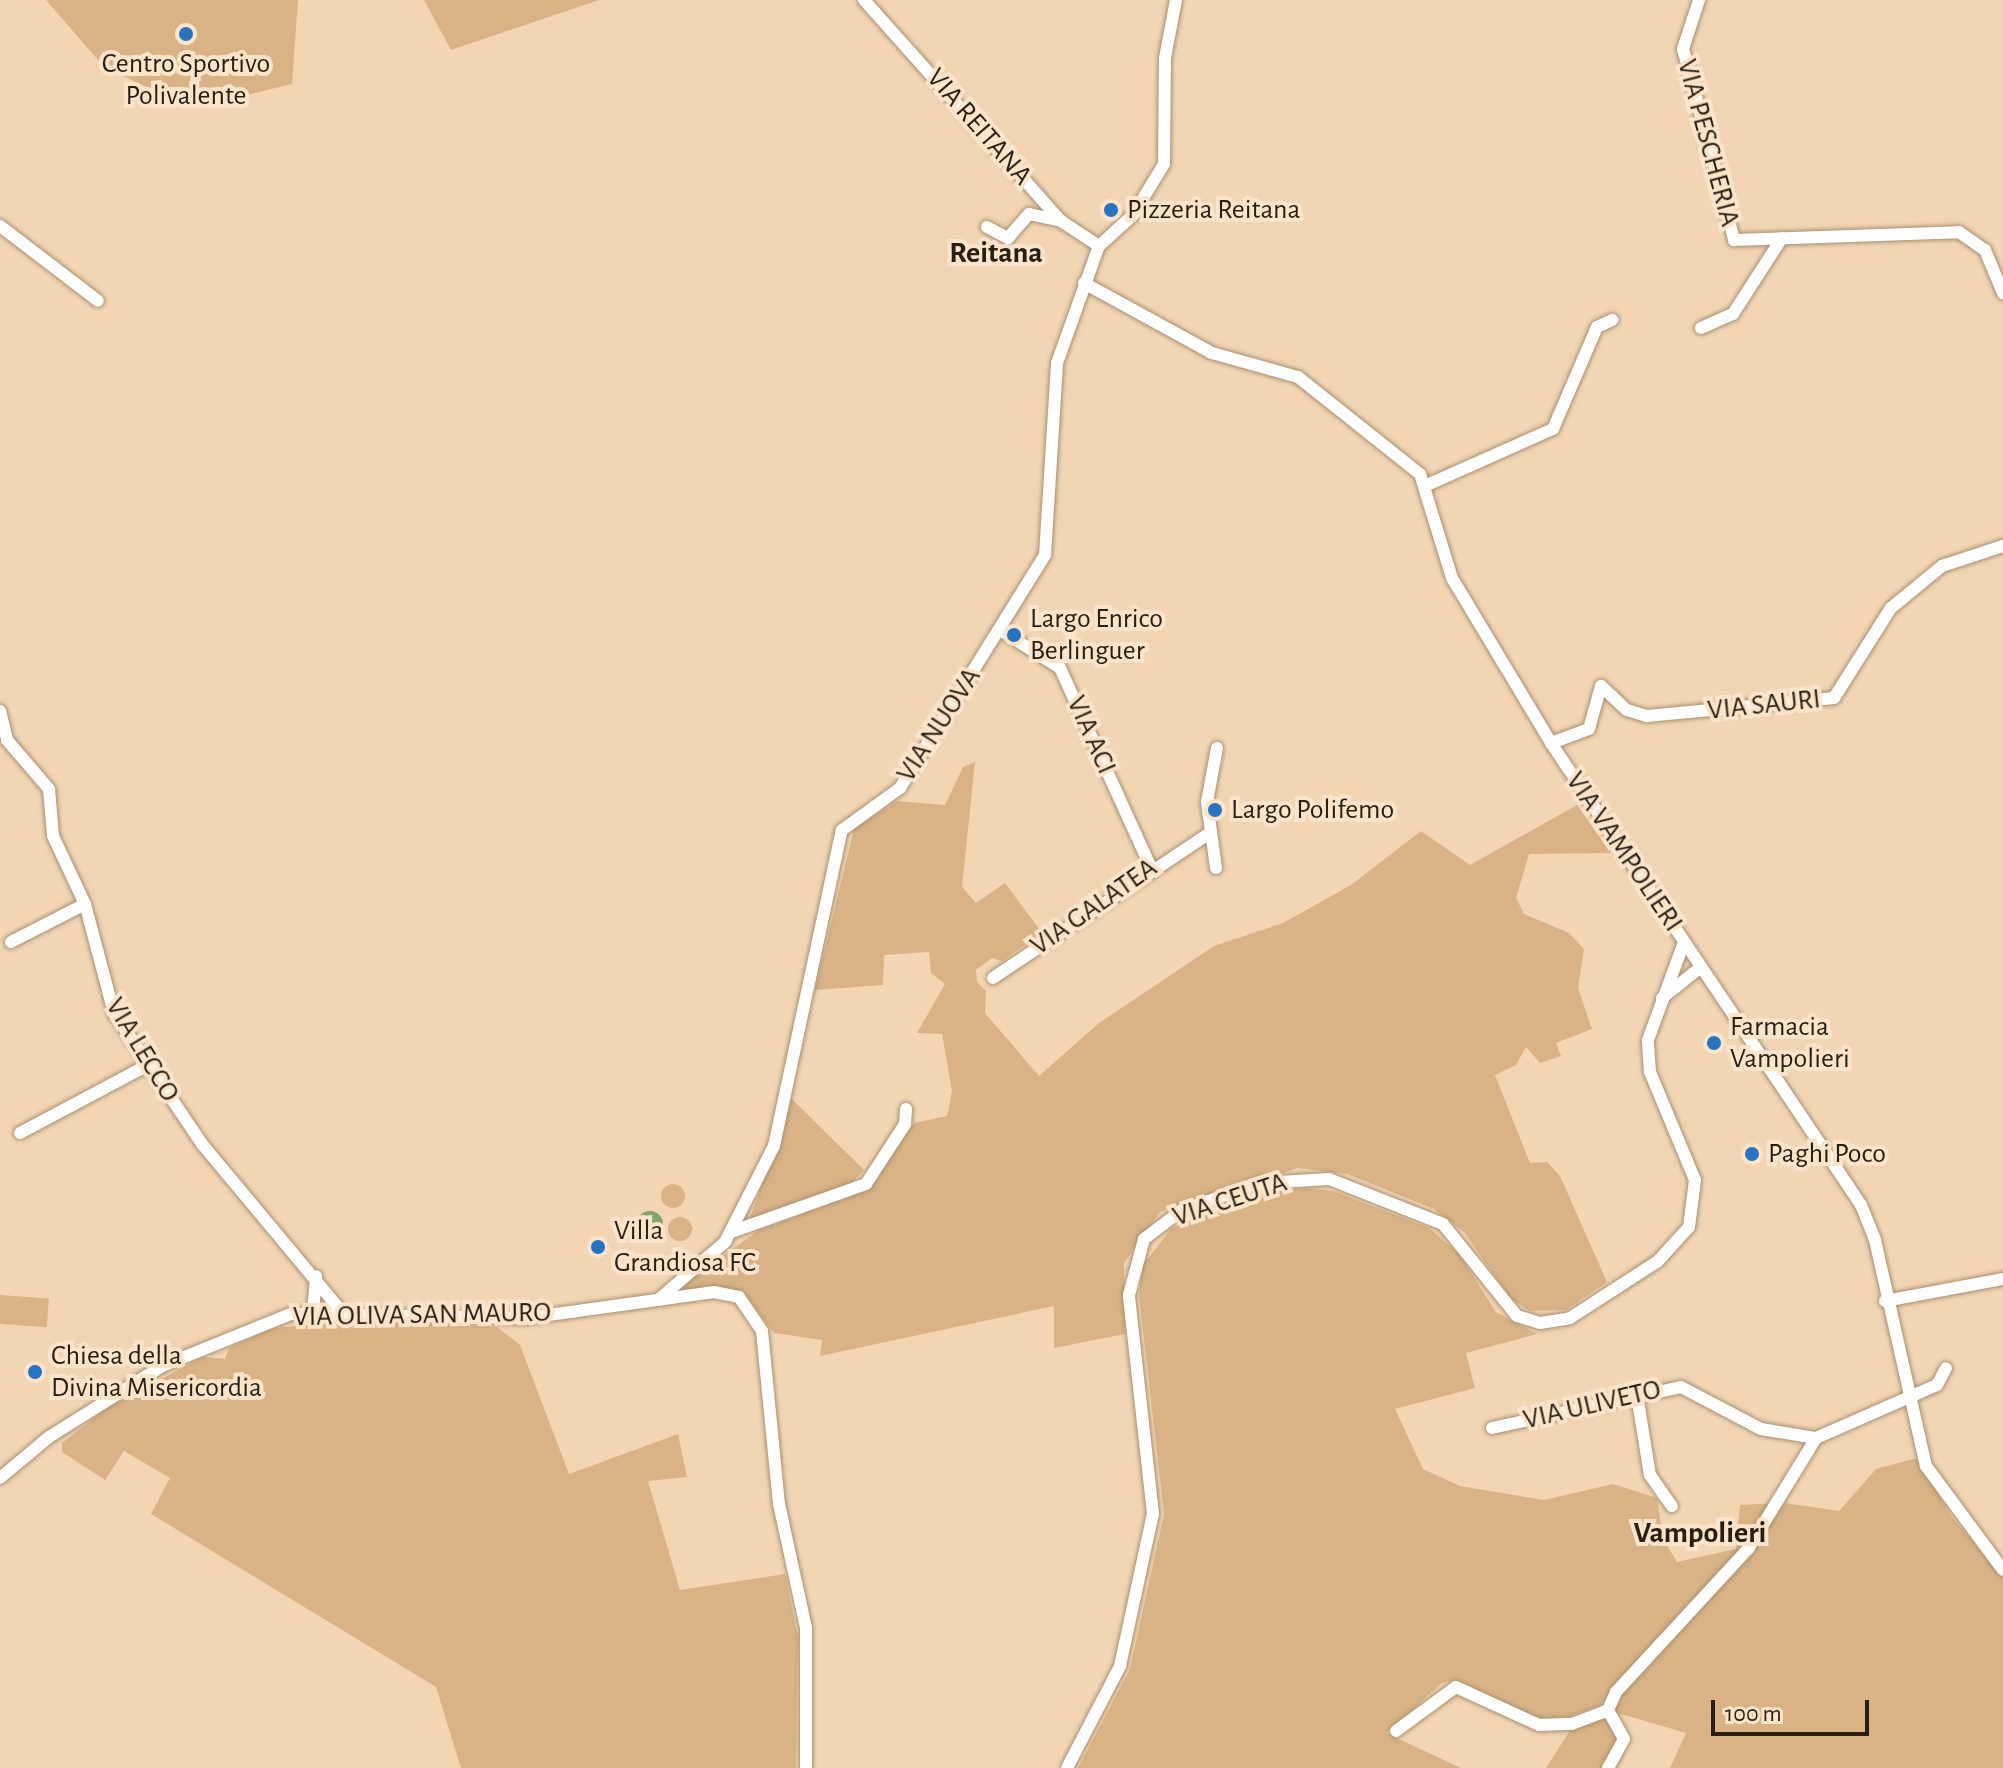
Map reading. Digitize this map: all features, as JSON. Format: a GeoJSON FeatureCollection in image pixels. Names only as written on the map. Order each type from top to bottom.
{"type":"FeatureCollection","features":[{"type":"Feature","properties":{"kind":"street","name":"VIA REITANA"},"geometry":{"type":"LineString","coordinates":[[864,0],[1061,221],[1099,246]]}},
{"type":"Feature","properties":{"kind":"street"},"geometry":{"type":"LineString","coordinates":[[1099,246],[1133,215],[1164,164],[1165,58],[1176,0]]}},
{"type":"Feature","properties":{"kind":"street","name":"VIA PESCHERIA"},"geometry":{"type":"LineString","coordinates":[[1699,0],[1683,49],[1727,231],[1741,242],[1959,232],[1985,250],[2003,293]]}},
{"type":"Feature","properties":{"kind":"street"},"geometry":{"type":"LineString","coordinates":[[987,227],[1008,238],[1029,214],[1061,221]]}},
{"type":"Feature","properties":{"kind":"street"},"geometry":{"type":"LineString","coordinates":[[0,226],[98,301]]}},
{"type":"Feature","properties":{"kind":"street","name":"VIA PESCHERIA"},"geometry":{"type":"LineString","coordinates":[[1701,328],[1733,314],[1782,238]]}},
{"type":"Feature","properties":{"kind":"street","name":"VIA NUOVA"},"geometry":{"type":"LineString","coordinates":[[658,1300],[731,1232],[774,1146],[842,830],[855,814],[900,788],[1000,630],[1047,546],[1054,386],[1084,283],[1099,246]]}},
{"type":"Feature","properties":{"kind":"street"},"geometry":{"type":"LineString","coordinates":[[1084,283],[1212,353],[1298,377],[1412,465],[1427,485],[1553,429],[1597,327],[1612,320]]}},
{"type":"Feature","properties":{"kind":"street","name":"VIA VAMPOLIERI"},"geometry":{"type":"LineString","coordinates":[[1427,485],[1443,561],[1551,743],[1861,1205],[1926,1466],[2003,1570]]}},
{"type":"Feature","properties":{"kind":"street","name":"VIA SAURI"},"geometry":{"type":"LineString","coordinates":[[1551,743],[1589,729],[1601,686],[1627,710],[1647,716],[1834,698],[1891,608],[1942,566],[2003,546]]}},
{"type":"Feature","properties":{"kind":"street","name":"VIA ACI"},"geometry":{"type":"LineString","coordinates":[[1000,630],[1060,668],[1151,868]]}},
{"type":"Feature","properties":{"kind":"street","name":"VIA LECCO"},"geometry":{"type":"LineString","coordinates":[[0,711],[7,740],[49,789],[57,851],[85,904],[102,983],[146,1066],[202,1144],[315,1273],[341,1311]]}},
{"type":"Feature","properties":{"kind":"street"},"geometry":{"type":"LineString","coordinates":[[1216,868],[1207,802],[1217,748]]}},
{"type":"Feature","properties":{"kind":"street","name":"VIA GALATEA"},"geometry":{"type":"LineString","coordinates":[[993,978],[1196,836],[1211,832]]}},
{"type":"Feature","properties":{"kind":"street"},"geometry":{"type":"LineString","coordinates":[[11,942],[85,904]]}},
{"type":"Feature","properties":{"kind":"street","name":"VIA CEUTA"},"geometry":{"type":"LineString","coordinates":[[1067,1768],[1120,1666],[1153,1514],[1129,1295],[1144,1239],[1182,1210],[1261,1183],[1329,1179],[1443,1224],[1517,1316],[1540,1323],[1570,1318],[1658,1261],[1689,1227],[1695,1180],[1648,1058],[1659,1000],[1684,942]]}},
{"type":"Feature","properties":{"kind":"street"},"geometry":{"type":"LineString","coordinates":[[1659,1000],[1701,967]]}},
{"type":"Feature","properties":{"kind":"street"},"geometry":{"type":"LineString","coordinates":[[20,1133],[146,1066]]}},
{"type":"Feature","properties":{"kind":"street"},"geometry":{"type":"LineString","coordinates":[[731,1232],[866,1184],[905,1124],[906,1109]]}},
{"type":"Feature","properties":{"kind":"street"},"geometry":{"type":"LineString","coordinates":[[313,1312],[315,1273]]}},
{"type":"Feature","properties":{"kind":"street"},"geometry":{"type":"LineString","coordinates":[[1885,1301],[2003,1279]]}},
{"type":"Feature","properties":{"kind":"street","name":"VIA OLIVA SAN MAURO"},"geometry":{"type":"LineString","coordinates":[[0,1478],[49,1437],[162,1366],[265,1321],[313,1312],[341,1311],[527,1318],[658,1300],[739,1297],[762,1331],[779,1504],[806,1628],[806,1768]]}},
{"type":"Feature","properties":{"kind":"street"},"geometry":{"type":"LineString","coordinates":[[1396,1731],[1456,1687],[1539,1725],[1572,1724],[1608,1710],[1686,1611],[1748,1549],[1816,1438],[1909,1393],[1937,1385],[1946,1368]]}},
{"type":"Feature","properties":{"kind":"street","name":"VIA ULIVETO"},"geometry":{"type":"LineString","coordinates":[[1492,1428],[1637,1395],[1689,1388],[1761,1429],[1816,1438]]}},
{"type":"Feature","properties":{"kind":"street"},"geometry":{"type":"LineString","coordinates":[[1637,1395],[1650,1475],[1672,1506]]}},
{"type":"Feature","properties":{"kind":"street"},"geometry":{"type":"LineString","coordinates":[[1608,1710],[1624,1739],[1608,1768]]}},
{"type":"Feature","properties":{"kind":"shaded area","name":"Centro Sportivo Polivalente"},"geometry":{"type":"Polygon","coordinates":[[[46,0],[298,0],[292,84],[194,108],[105,68],[46,0]]]}},
{"type":"Feature","properties":{"kind":"shaded area"},"geometry":{"type":"Polygon","coordinates":[[[424,0],[599,0],[451,50],[424,0]]]}},
{"type":"Feature","properties":{"kind":"shaded area"},"geometry":{"type":"Polygon","coordinates":[[[975,762],[962,887],[976,903],[1005,883],[1042,933],[1002,961],[992,958],[976,970],[977,982],[986,991],[985,1013],[1039,1076],[1099,1023],[1214,946],[1283,923],[1351,885],[1421,831],[1470,865],[1577,805],[1611,853],[1529,854],[1516,898],[1524,914],[1569,933],[1584,949],[1578,988],[1592,1029],[1556,1043],[1561,1056],[1540,1063],[1526,1047],[1516,1065],[1495,1075],[1530,1163],[1547,1162],[1560,1176],[1607,1282],[1566,1310],[1530,1311],[1511,1299],[1464,1232],[1434,1209],[1347,1174],[1298,1168],[1160,1212],[1124,1263],[1125,1334],[1054,1348],[1054,1306],[820,1356],[822,1340],[774,1333],[742,1290],[677,1289],[759,1230],[870,1189],[914,1123],[947,1116],[952,1091],[942,1034],[917,1033],[945,984],[931,973],[929,952],[884,955],[883,985],[815,990],[854,829],[897,801],[945,805],[963,767],[975,762]]]}},
{"type":"Feature","properties":{"kind":"shaded area"},"geometry":{"type":"Polygon","coordinates":[[[792,1099],[864,1170],[848,1187],[749,1221],[792,1099]]]}},
{"type":"Feature","properties":{"kind":"shaded area"},"geometry":{"type":"Polygon","coordinates":[[[673,1184],[684,1191],[685,1196],[678,1207],[673,1208],[662,1201],[661,1196],[668,1185],[673,1184]]]}},
{"type":"Feature","properties":{"kind":"shaded area"},"geometry":{"type":"Polygon","coordinates":[[[1306,1188],[1333,1191],[1429,1228],[1459,1254],[1496,1312],[1537,1334],[1466,1353],[1475,1388],[1395,1409],[1423,1469],[1460,1486],[1544,1500],[1613,1484],[1657,1498],[1663,1539],[1677,1562],[1736,1549],[1740,1505],[1777,1503],[1744,1550],[1601,1705],[1560,1720],[1536,1718],[1455,1680],[1442,1683],[1386,1733],[1461,1768],[1078,1768],[1130,1669],[1164,1514],[1139,1295],[1143,1265],[1171,1229],[1203,1213],[1269,1191],[1306,1188]]]}},
{"type":"Feature","properties":{"kind":"shaded area"},"geometry":{"type":"Polygon","coordinates":[[[650,1211],[659,1215],[663,1224],[659,1233],[650,1237],[641,1233],[637,1224],[641,1215],[650,1211]]]}},
{"type":"Feature","properties":{"kind":"shaded area"},"geometry":{"type":"Polygon","coordinates":[[[680,1217],[691,1224],[692,1229],[685,1240],[680,1241],[669,1234],[668,1229],[675,1218],[680,1217]]]}},
{"type":"Feature","properties":{"kind":"shaded area"},"geometry":{"type":"Polygon","coordinates":[[[0,1295],[49,1298],[47,1327],[0,1324],[0,1295]]]}},
{"type":"Feature","properties":{"kind":"shaded area"},"geometry":{"type":"Polygon","coordinates":[[[359,1321],[497,1327],[520,1345],[569,1474],[678,1434],[687,1477],[648,1481],[680,1590],[785,1574],[798,1637],[796,1768],[461,1768],[436,1687],[151,1514],[170,1478],[124,1451],[105,1480],[62,1452],[62,1443],[107,1408],[203,1357],[225,1359],[229,1348],[272,1328],[359,1321]]]}},
{"type":"Feature","properties":{"kind":"shaded area"},"geometry":{"type":"Polygon","coordinates":[[[1917,1458],[1951,1516],[2003,1577],[2003,1768],[1670,1768],[1686,1733],[1614,1712],[1617,1694],[1785,1503],[1839,1511],[1876,1469],[1917,1458]]]}},
{"type":"Feature","properties":{"kind":"shaded area"},"geometry":{"type":"Polygon","coordinates":[[[1600,1714],[1620,1737],[1604,1768],[1546,1768],[1571,1729],[1600,1714]]]}},
{"type":"Feature","properties":{"kind":"place","name":"Centro Sportivo Polivalente"},"geometry":{"type":"Point","coordinates":[186,34]}},
{"type":"Feature","properties":{"kind":"place","name":"Pizzeria Reitana"},"geometry":{"type":"Point","coordinates":[1111,210]}},
{"type":"Feature","properties":{"kind":"place","name":"Largo Enrico Berlinguer"},"geometry":{"type":"Point","coordinates":[1014,635]}},
{"type":"Feature","properties":{"kind":"place","name":"Largo Polifemo"},"geometry":{"type":"Point","coordinates":[1215,810]}},
{"type":"Feature","properties":{"kind":"place","name":"Farmacia Vampolieri"},"geometry":{"type":"Point","coordinates":[1714,1043]}},
{"type":"Feature","properties":{"kind":"place","name":"Paghi Poco"},"geometry":{"type":"Point","coordinates":[1752,1154]}},
{"type":"Feature","properties":{"kind":"place","name":"Villa Grandiosa FC"},"geometry":{"type":"Point","coordinates":[598,1247]}},
{"type":"Feature","properties":{"kind":"place","name":"Chiesa della Divina Misericordia"},"geometry":{"type":"Point","coordinates":[35,1372]}},
{"type":"Feature","properties":{"kind":"district","name":"Reitana"},"geometry":{"type":"Point","coordinates":[996,253]}},
{"type":"Feature","properties":{"kind":"district","name":"Vampolieri"},"geometry":{"type":"Point","coordinates":[1700,1533]}}]}
